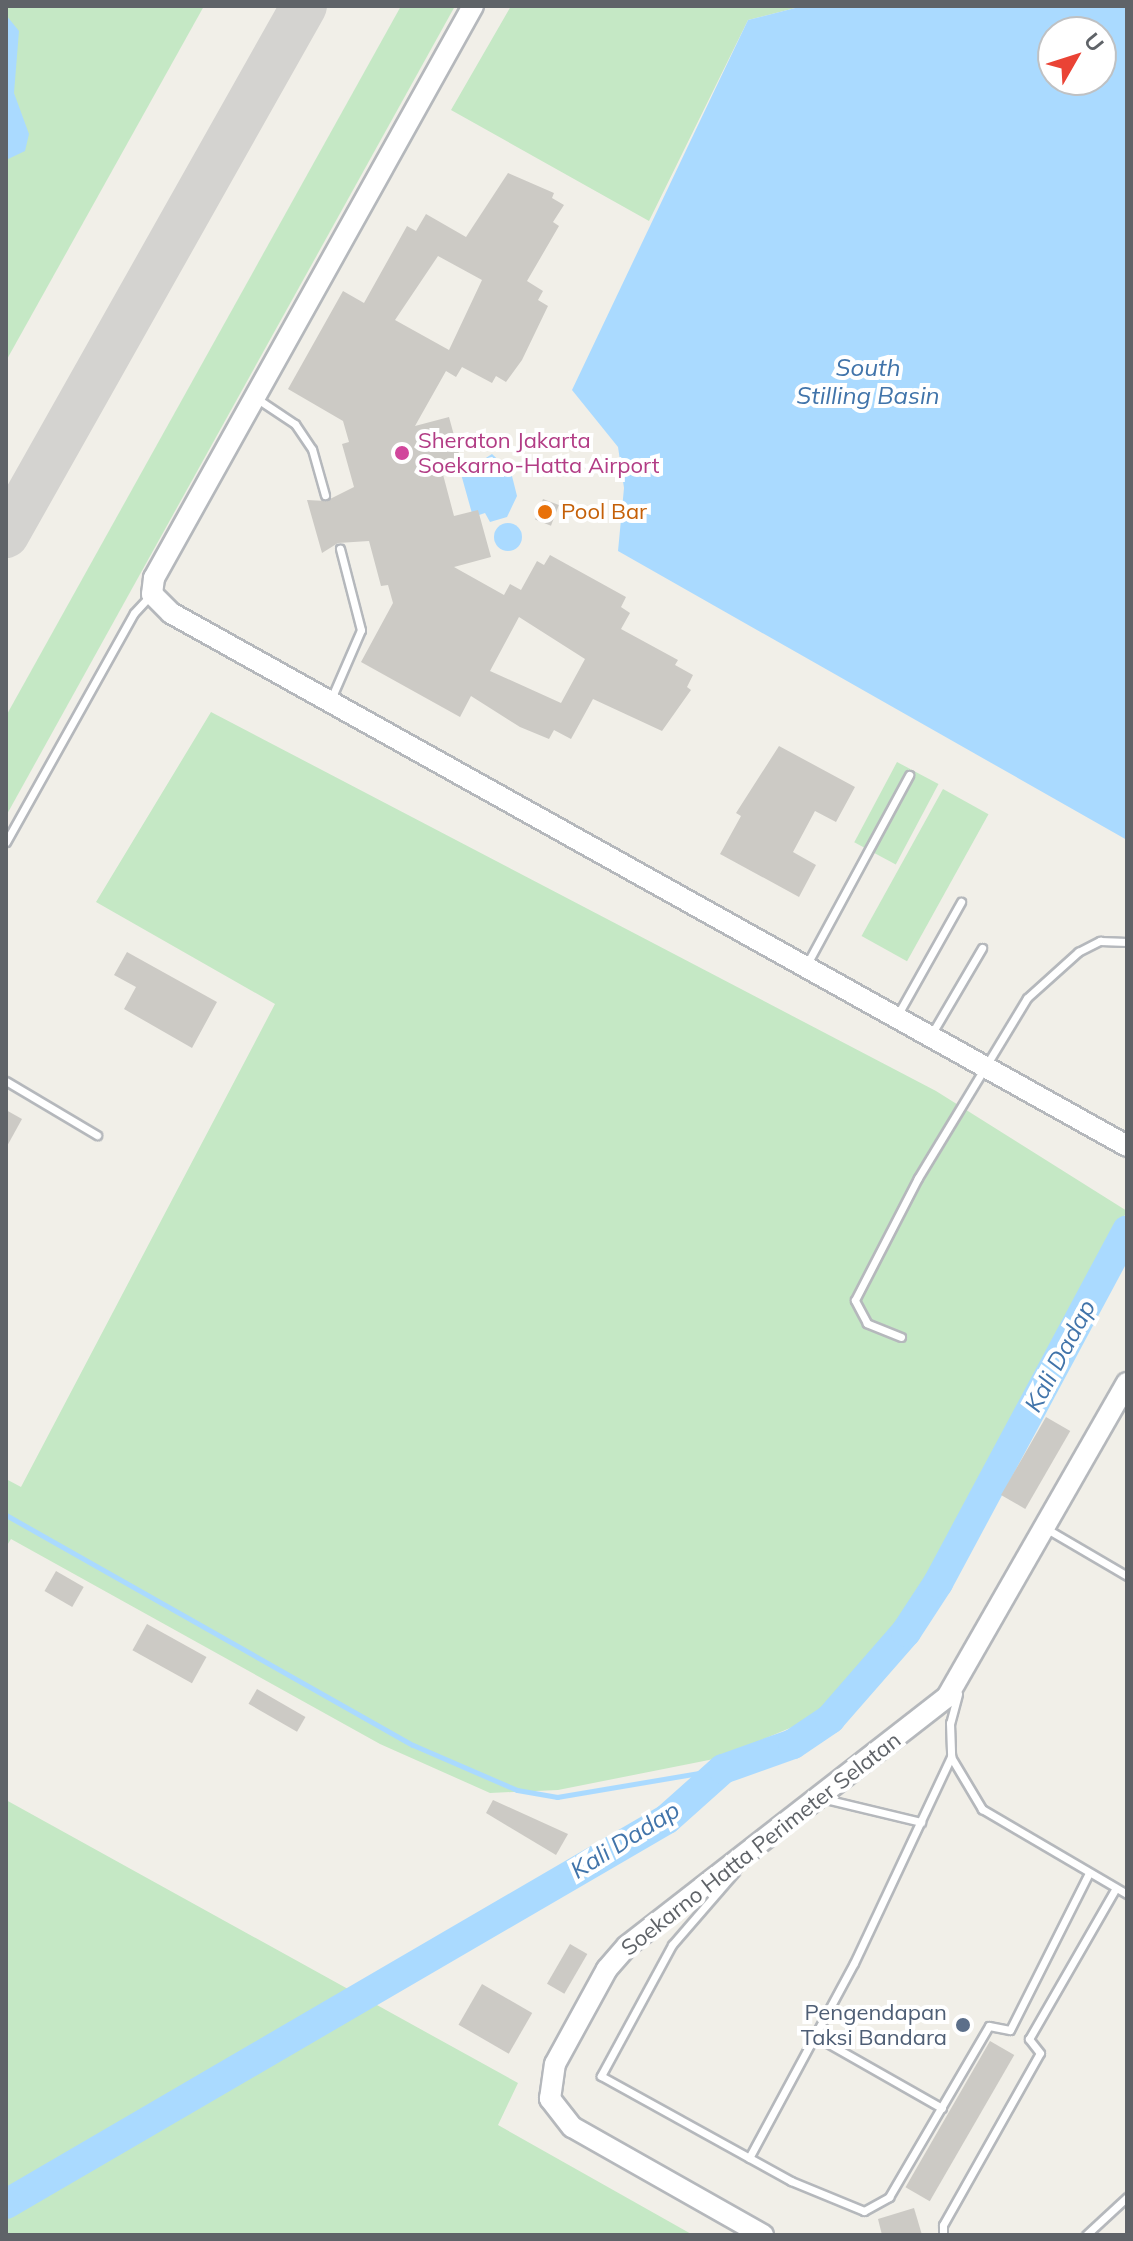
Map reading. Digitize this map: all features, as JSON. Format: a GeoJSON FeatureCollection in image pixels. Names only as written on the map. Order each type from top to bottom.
{"type":"FeatureCollection","features":[{"type":"Feature","properties":{"kind":"street"},"geometry":{"type":"LineString","coordinates":[[473,6],[154,578],[152,594],[171,613],[1127,1146]]}},
{"type":"Feature","properties":{"kind":"street","name":"Soekarno Hatta Perimeter Selatan"},"geometry":{"type":"LineString","coordinates":[[763,2235],[581,2134],[558,2114],[549,2091],[555,2064],[612,1961],[764,1839],[931,1712],[966,1670],[1127,1383]]}},
{"type":"Feature","properties":{"kind":"lane"},"geometry":{"type":"LineString","coordinates":[[255,397],[295,424],[312,449],[325,495]]}},
{"type":"Feature","properties":{"kind":"lane"},"geometry":{"type":"LineString","coordinates":[[330,701],[361,630],[340,549]]}},
{"type":"Feature","properties":{"kind":"lane"},"geometry":{"type":"LineString","coordinates":[[6,842],[134,613],[152,594]]}},
{"type":"Feature","properties":{"kind":"lane"},"geometry":{"type":"LineString","coordinates":[[806,966],[909,775]]}},
{"type":"Feature","properties":{"kind":"lane"},"geometry":{"type":"LineString","coordinates":[[896,1018],[961,902]]}},
{"type":"Feature","properties":{"kind":"lane"},"geometry":{"type":"LineString","coordinates":[[901,1337],[867,1323],[855,1300],[1009,1021],[1055,970],[1100,941],[1127,942]]}},
{"type":"Feature","properties":{"kind":"lane"},"geometry":{"type":"LineString","coordinates":[[931,1035],[982,948]]}},
{"type":"Feature","properties":{"kind":"lane"},"geometry":{"type":"LineString","coordinates":[[6,1081],[97,1135]]}},
{"type":"Feature","properties":{"kind":"lane"},"geometry":{"type":"LineString","coordinates":[[1047,1529],[1127,1576]]}},
{"type":"Feature","properties":{"kind":"lane"},"geometry":{"type":"LineString","coordinates":[[749,2158],[815,2036],[951,1757],[950,1723],[966,1670]]}},
{"type":"Feature","properties":{"kind":"lane"},"geometry":{"type":"LineString","coordinates":[[951,1757],[982,1809],[1127,1894]]}},
{"type":"Feature","properties":{"kind":"lane"},"geometry":{"type":"LineString","coordinates":[[819,1798],[921,1822]]}},
{"type":"Feature","properties":{"kind":"lane"},"geometry":{"type":"LineString","coordinates":[[764,1839],[672,1945],[601,2076],[749,2158],[864,2211],[889,2197],[989,2026],[1010,2030],[1089,1873]]}},
{"type":"Feature","properties":{"kind":"lane"},"geometry":{"type":"LineString","coordinates":[[943,2235],[1040,2053],[1029,2039],[1116,1888]]}},
{"type":"Feature","properties":{"kind":"lane"},"geometry":{"type":"LineString","coordinates":[[815,2036],[942,2108]]}},
{"type":"Feature","properties":{"kind":"lane"},"geometry":{"type":"LineString","coordinates":[[1086,2235],[1127,2197]]}},
{"type":"Feature","properties":{"kind":"green space"},"geometry":{"type":"Polygon","coordinates":[[[6,6],[204,6],[6,361],[6,6]]]}},
{"type":"Feature","properties":{"kind":"green space"},"geometry":{"type":"Polygon","coordinates":[[[401,6],[455,6],[6,816],[6,716],[401,6]]]}},
{"type":"Feature","properties":{"kind":"green space"},"geometry":{"type":"Polygon","coordinates":[[[511,6],[803,6],[748,20],[649,221],[451,110],[511,6]]]}},
{"type":"Feature","properties":{"kind":"green space"},"geometry":{"type":"Polygon","coordinates":[[[211,712],[936,1091],[1127,1211],[900,1624],[821,1715],[719,1758],[558,1790],[490,1793],[380,1744],[11,1539],[6,1547],[6,1479],[21,1487],[275,1004],[96,902],[211,712]]]}},
{"type":"Feature","properties":{"kind":"green space"},"geometry":{"type":"Polygon","coordinates":[[[897,762],[938,784],[896,864],[854,842],[897,762]]]}},
{"type":"Feature","properties":{"kind":"green space"},"geometry":{"type":"Polygon","coordinates":[[[943,789],[988,814],[907,961],[862,936],[943,789]]]}},
{"type":"Feature","properties":{"kind":"green space"},"geometry":{"type":"Polygon","coordinates":[[[6,1800],[518,2083],[498,2125],[693,2235],[6,2235],[6,1800]]]}},
{"type":"Feature","properties":{"kind":"water","name":"South Stilling Basin"},"geometry":{"type":"Polygon","coordinates":[[[803,6],[1127,6],[1127,840],[618,551],[624,488],[618,447],[572,390],[748,20],[803,6]]]}},
{"type":"Feature","properties":{"kind":"water"},"geometry":{"type":"Polygon","coordinates":[[[6,15],[19,31],[14,93],[29,134],[25,151],[6,160],[6,15]]]}},
{"type":"Feature","properties":{"kind":"water"},"geometry":{"type":"Polygon","coordinates":[[[492,454],[511,472],[517,496],[507,517],[490,522],[485,513],[473,517],[461,474],[492,454]]]}},
{"type":"Feature","properties":{"kind":"water"},"geometry":{"type":"Polygon","coordinates":[[[508,523],[518,527],[522,537],[518,547],[508,551],[498,547],[494,537],[498,527],[508,523]]]}},
{"type":"Feature","properties":{"kind":"building","name":"Sheraton Jakarta Soekarno-Hatta Airport"},"geometry":{"type":"Polygon","coordinates":[[[508,173],[554,193],[552,198],[564,205],[553,222],[559,226],[527,281],[543,291],[538,300],[548,306],[522,360],[506,382],[496,376],[492,383],[462,367],[456,377],[446,371],[415,426],[449,417],[461,461],[441,467],[454,516],[478,510],[491,557],[454,567],[504,595],[510,584],[521,590],[537,561],[544,565],[550,555],[626,597],[621,607],[630,613],[621,629],[678,660],[675,665],[693,675],[687,687],[691,690],[662,731],[593,699],[571,739],[554,730],[549,739],[520,727],[471,696],[460,717],[361,662],[393,603],[388,585],[381,586],[369,541],[338,543],[322,553],[307,500],[326,501],[354,487],[342,444],[349,442],[343,421],[288,389],[343,291],[364,303],[407,226],[416,231],[426,214],[466,237],[508,173]],[[438,256],[395,320],[449,350],[482,280],[438,256]],[[519,617],[490,671],[561,703],[585,659],[519,617]]]}},
{"type":"Feature","properties":{"kind":"building"},"geometry":{"type":"Polygon","coordinates":[[[543,499],[559,505],[551,526],[535,520],[543,499]]]}},
{"type":"Feature","properties":{"kind":"building"},"geometry":{"type":"Polygon","coordinates":[[[779,746],[855,787],[836,822],[815,811],[793,852],[816,865],[799,897],[720,854],[741,816],[736,813],[779,746]]]}},
{"type":"Feature","properties":{"kind":"building"},"geometry":{"type":"Polygon","coordinates":[[[127,952],[217,1002],[192,1048],[124,1009],[136,987],[114,975],[127,952]]]}},
{"type":"Feature","properties":{"kind":"building"},"geometry":{"type":"Polygon","coordinates":[[[6,1110],[22,1119],[6,1148],[6,1110]]]}},
{"type":"Feature","properties":{"kind":"building"},"geometry":{"type":"Polygon","coordinates":[[[1046,1417],[1070,1431],[1025,1509],[1001,1495],[1046,1417]]]}},
{"type":"Feature","properties":{"kind":"building"},"geometry":{"type":"Polygon","coordinates":[[[56,1571],[84,1587],[72,1607],[44,1591],[56,1571]]]}},
{"type":"Feature","properties":{"kind":"building"},"geometry":{"type":"Polygon","coordinates":[[[147,1624],[206,1657],[192,1683],[132,1650],[147,1624]]]}},
{"type":"Feature","properties":{"kind":"building"},"geometry":{"type":"Polygon","coordinates":[[[257,1689],[305,1717],[297,1732],[248,1704],[257,1689]]]}},
{"type":"Feature","properties":{"kind":"building"},"geometry":{"type":"Polygon","coordinates":[[[493,1800],[568,1834],[556,1855],[486,1813],[493,1800]]]}},
{"type":"Feature","properties":{"kind":"building"},"geometry":{"type":"Polygon","coordinates":[[[570,1944],[587,1954],[564,1994],[547,1984],[570,1944]]]}},
{"type":"Feature","properties":{"kind":"building"},"geometry":{"type":"Polygon","coordinates":[[[482,1984],[532,2013],[509,2054],[458,2025],[482,1984]]]}},
{"type":"Feature","properties":{"kind":"building"},"geometry":{"type":"Polygon","coordinates":[[[990,2041],[1014,2055],[930,2201],[906,2187],[990,2041]]]}},
{"type":"Feature","properties":{"kind":"building"},"geometry":{"type":"Polygon","coordinates":[[[914,2208],[922,2235],[882,2235],[878,2219],[914,2208]]]}},
{"type":"Feature","properties":{"kind":"waterway","name":"Kali Dadap"},"geometry":{"type":"LineString","coordinates":[[6,2204],[667,1819],[723,1769],[793,1744],[830,1719],[906,1632],[938,1583],[1127,1231]]}},
{"type":"Feature","properties":{"kind":"waterway"},"geometry":{"type":"LineString","coordinates":[[6,1515],[413,1745],[517,1790],[557,1797],[723,1769]]}},
{"type":"Feature","properties":{"kind":"taxiway"},"geometry":{"type":"LineString","coordinates":[[6,535],[304,6]]}},
{"type":"Feature","properties":{"kind":"place","name":"Sheraton Jakarta Soekarno-Hatta Airport"},"geometry":{"type":"Point","coordinates":[402,453]}},
{"type":"Feature","properties":{"kind":"place","name":"Pool Bar"},"geometry":{"type":"Point","coordinates":[545,512]}},
{"type":"Feature","properties":{"kind":"place","name":"Pengendapan Taksi Bandara"},"geometry":{"type":"Point","coordinates":[963,2025]}}]}
